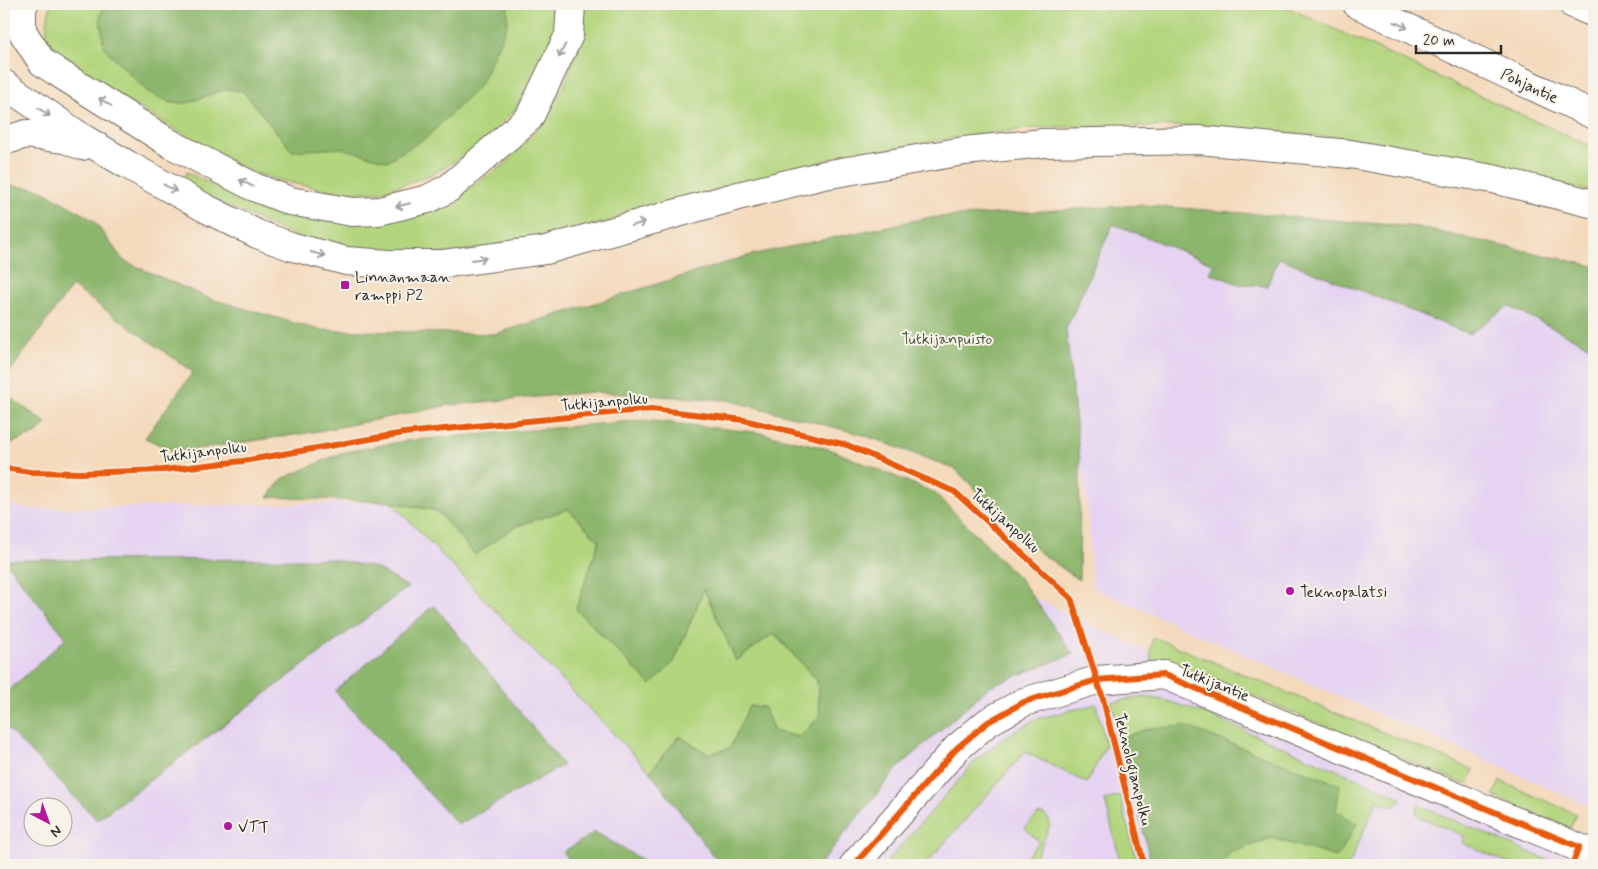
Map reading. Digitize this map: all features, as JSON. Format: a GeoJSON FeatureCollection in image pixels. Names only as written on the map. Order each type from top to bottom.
{"type":"FeatureCollection","features":[{"type":"Feature","properties":{"kind":"main road"},"geometry":{"type":"LineString","coordinates":[[4,13],[10,4]]}},
{"type":"Feature","properties":{"kind":"main road"},"geometry":{"type":"LineString","coordinates":[[24,4],[22,31],[42,62],[57,72],[171,144],[254,187],[290,202],[352,212],[379,211],[428,199],[448,188],[529,118],[570,35],[571,4]]}},
{"type":"Feature","properties":{"kind":"main road","name":"Pohjantie"},"geometry":{"type":"LineString","coordinates":[[1357,4],[1594,115]]}},
{"type":"Feature","properties":{"kind":"main road"},"geometry":{"type":"LineString","coordinates":[[1572,4],[1594,13]]}},
{"type":"Feature","properties":{"kind":"main road"},"geometry":{"type":"LineString","coordinates":[[4,84],[84,139],[205,208],[257,234],[290,246],[346,261],[390,264],[442,264],[546,250],[738,196],[824,176],[964,151],[1044,143],[1199,140],[1350,154],[1492,179],[1594,204]]}},
{"type":"Feature","properties":{"kind":"main road"},"geometry":{"type":"LineString","coordinates":[[4,141],[26,134],[64,139],[128,165]]}},
{"type":"Feature","properties":{"kind":"main road","name":"Tutkijantie"},"geometry":{"type":"LineString","coordinates":[[854,865],[957,748],[988,722],[1024,702],[1097,680],[1164,675],[1582,855]]}},
{"type":"Feature","properties":{"kind":"shaded area"},"geometry":{"type":"Polygon","coordinates":[[[1113,224],[1215,264],[1211,273],[1279,258],[1469,334],[1508,306],[1594,348],[1594,808],[1092,588],[1088,510],[1080,461],[1066,329],[1113,224]]]}},
{"type":"Feature","properties":{"kind":"shaded area"},"geometry":{"type":"Polygon","coordinates":[[[751,485],[974,568],[1589,865],[4,865],[4,504],[29,509],[391,502],[437,511],[751,485]]]}},
{"type":"Feature","properties":{"kind":"green space"},"geometry":{"type":"Polygon","coordinates":[[[51,4],[557,4],[556,25],[541,64],[514,111],[477,148],[431,175],[381,192],[339,192],[291,183],[250,172],[66,66],[52,51],[47,40],[47,22],[51,4]]]}},
{"type":"Feature","properties":{"kind":"green space"},"geometry":{"type":"Polygon","coordinates":[[[104,4],[508,4],[507,25],[480,85],[426,138],[387,161],[342,148],[292,151],[243,91],[226,89],[187,103],[172,103],[148,92],[104,48],[100,18],[104,4]]]}},
{"type":"Feature","properties":{"kind":"green space"},"geometry":{"type":"Polygon","coordinates":[[[584,4],[1280,4],[1594,148],[1594,192],[1498,168],[1356,139],[1198,126],[1047,127],[964,136],[833,159],[558,235],[454,253],[388,255],[313,244],[179,185],[187,172],[225,192],[271,209],[308,218],[458,196],[505,164],[540,126],[564,86],[579,43],[584,4]]]}},
{"type":"Feature","properties":{"kind":"green space","name":"Tutkijanpuisto"},"geometry":{"type":"Polygon","coordinates":[[[6,185],[40,189],[93,220],[124,261],[208,298],[319,330],[495,334],[751,255],[926,218],[1143,205],[1417,227],[1594,266],[1594,348],[1508,306],[1469,334],[1279,258],[1267,286],[1238,284],[1210,273],[1214,264],[1113,224],[1066,329],[1080,461],[1079,580],[1039,552],[955,469],[861,434],[727,400],[592,392],[450,405],[314,432],[176,452],[145,438],[193,372],[72,286],[4,380],[4,187],[6,185]]]}},
{"type":"Feature","properties":{"kind":"green space"},"geometry":{"type":"Polygon","coordinates":[[[4,393],[46,423],[37,433],[4,446],[4,393]]]}},
{"type":"Feature","properties":{"kind":"green space"},"geometry":{"type":"Polygon","coordinates":[[[645,420],[762,433],[829,449],[935,493],[1021,580],[1073,654],[990,686],[897,769],[819,865],[720,865],[650,772],[679,736],[708,754],[730,748],[749,706],[764,707],[774,731],[799,737],[820,716],[817,680],[774,633],[736,661],[704,589],[674,662],[651,685],[576,609],[599,541],[568,509],[514,527],[475,555],[437,511],[391,502],[268,497],[282,479],[341,453],[405,441],[645,420]]]}},
{"type":"Feature","properties":{"kind":"green space"},"geometry":{"type":"Polygon","coordinates":[[[391,502],[437,511],[475,554],[514,527],[568,509],[599,541],[576,609],[651,685],[674,662],[704,589],[736,660],[773,633],[817,680],[820,716],[799,737],[774,731],[764,707],[730,748],[708,754],[679,736],[650,772],[391,502]]]}},
{"type":"Feature","properties":{"kind":"green space"},"geometry":{"type":"Polygon","coordinates":[[[332,559],[376,568],[408,587],[97,820],[4,725],[4,695],[66,638],[4,560],[332,559]]]}},
{"type":"Feature","properties":{"kind":"green space"},"geometry":{"type":"Polygon","coordinates":[[[434,605],[563,765],[458,825],[335,691],[434,605]]]}},
{"type":"Feature","properties":{"kind":"green space"},"geometry":{"type":"Polygon","coordinates":[[[1153,637],[1474,770],[1467,785],[1210,678],[1176,668],[1153,664],[1151,647],[1153,637]]]}},
{"type":"Feature","properties":{"kind":"green space"},"geometry":{"type":"Polygon","coordinates":[[[1145,697],[1168,701],[1201,712],[1400,797],[1400,800],[1394,807],[1377,800],[1349,865],[1221,865],[1230,853],[1271,838],[1337,857],[1151,728],[1122,738],[1111,702],[1145,697]]]}},
{"type":"Feature","properties":{"kind":"green space"},"geometry":{"type":"Polygon","coordinates":[[[1096,704],[1106,745],[1087,783],[1025,752],[925,865],[884,865],[977,759],[1004,738],[1036,719],[1096,704]]]}},
{"type":"Feature","properties":{"kind":"green space"},"geometry":{"type":"Polygon","coordinates":[[[1185,726],[1340,785],[1336,811],[1357,824],[1337,857],[1271,838],[1230,853],[1221,865],[1151,865],[1122,738],[1151,728],[1185,726]]]}},
{"type":"Feature","properties":{"kind":"green space"},"geometry":{"type":"Polygon","coordinates":[[[1500,781],[1576,814],[1570,829],[1493,796],[1500,781]]]}},
{"type":"Feature","properties":{"kind":"green space"},"geometry":{"type":"Polygon","coordinates":[[[1120,796],[1138,865],[1121,865],[1105,800],[1120,796]]]}},
{"type":"Feature","properties":{"kind":"green space"},"geometry":{"type":"Polygon","coordinates":[[[1418,805],[1552,862],[1552,865],[1513,865],[1462,843],[1464,836],[1420,817],[1416,813],[1418,805]]]}},
{"type":"Feature","properties":{"kind":"green space"},"geometry":{"type":"Polygon","coordinates":[[[1042,814],[1048,818],[1050,825],[1033,865],[1019,865],[1039,842],[1025,828],[1037,815],[1042,814]]]}},
{"type":"Feature","properties":{"kind":"green space"},"geometry":{"type":"Polygon","coordinates":[[[595,832],[651,865],[574,865],[563,852],[595,832]]]}},
{"type":"Feature","properties":{"kind":"cycle path","name":"Tutkijanpolku"},"geometry":{"type":"LineString","coordinates":[[4,468],[30,472],[81,473],[163,470],[243,461],[404,433],[651,409],[744,420],[847,445],[955,492],[1071,598],[1103,699],[1144,865]]}},
{"type":"Feature","properties":{"kind":"cycle path"},"geometry":{"type":"LineString","coordinates":[[854,865],[957,748],[988,722],[1024,702],[1097,680],[1164,675],[1579,847],[1572,865]]}},
{"type":"Feature","properties":{"kind":"place","name":"Linnanmaan ramppi P2"},"geometry":{"type":"Point","coordinates":[345,285]}},
{"type":"Feature","properties":{"kind":"place","name":"Teknopalatsi"},"geometry":{"type":"Point","coordinates":[1290,591]}},
{"type":"Feature","properties":{"kind":"place","name":"VTT"},"geometry":{"type":"Point","coordinates":[228,826]}}]}
